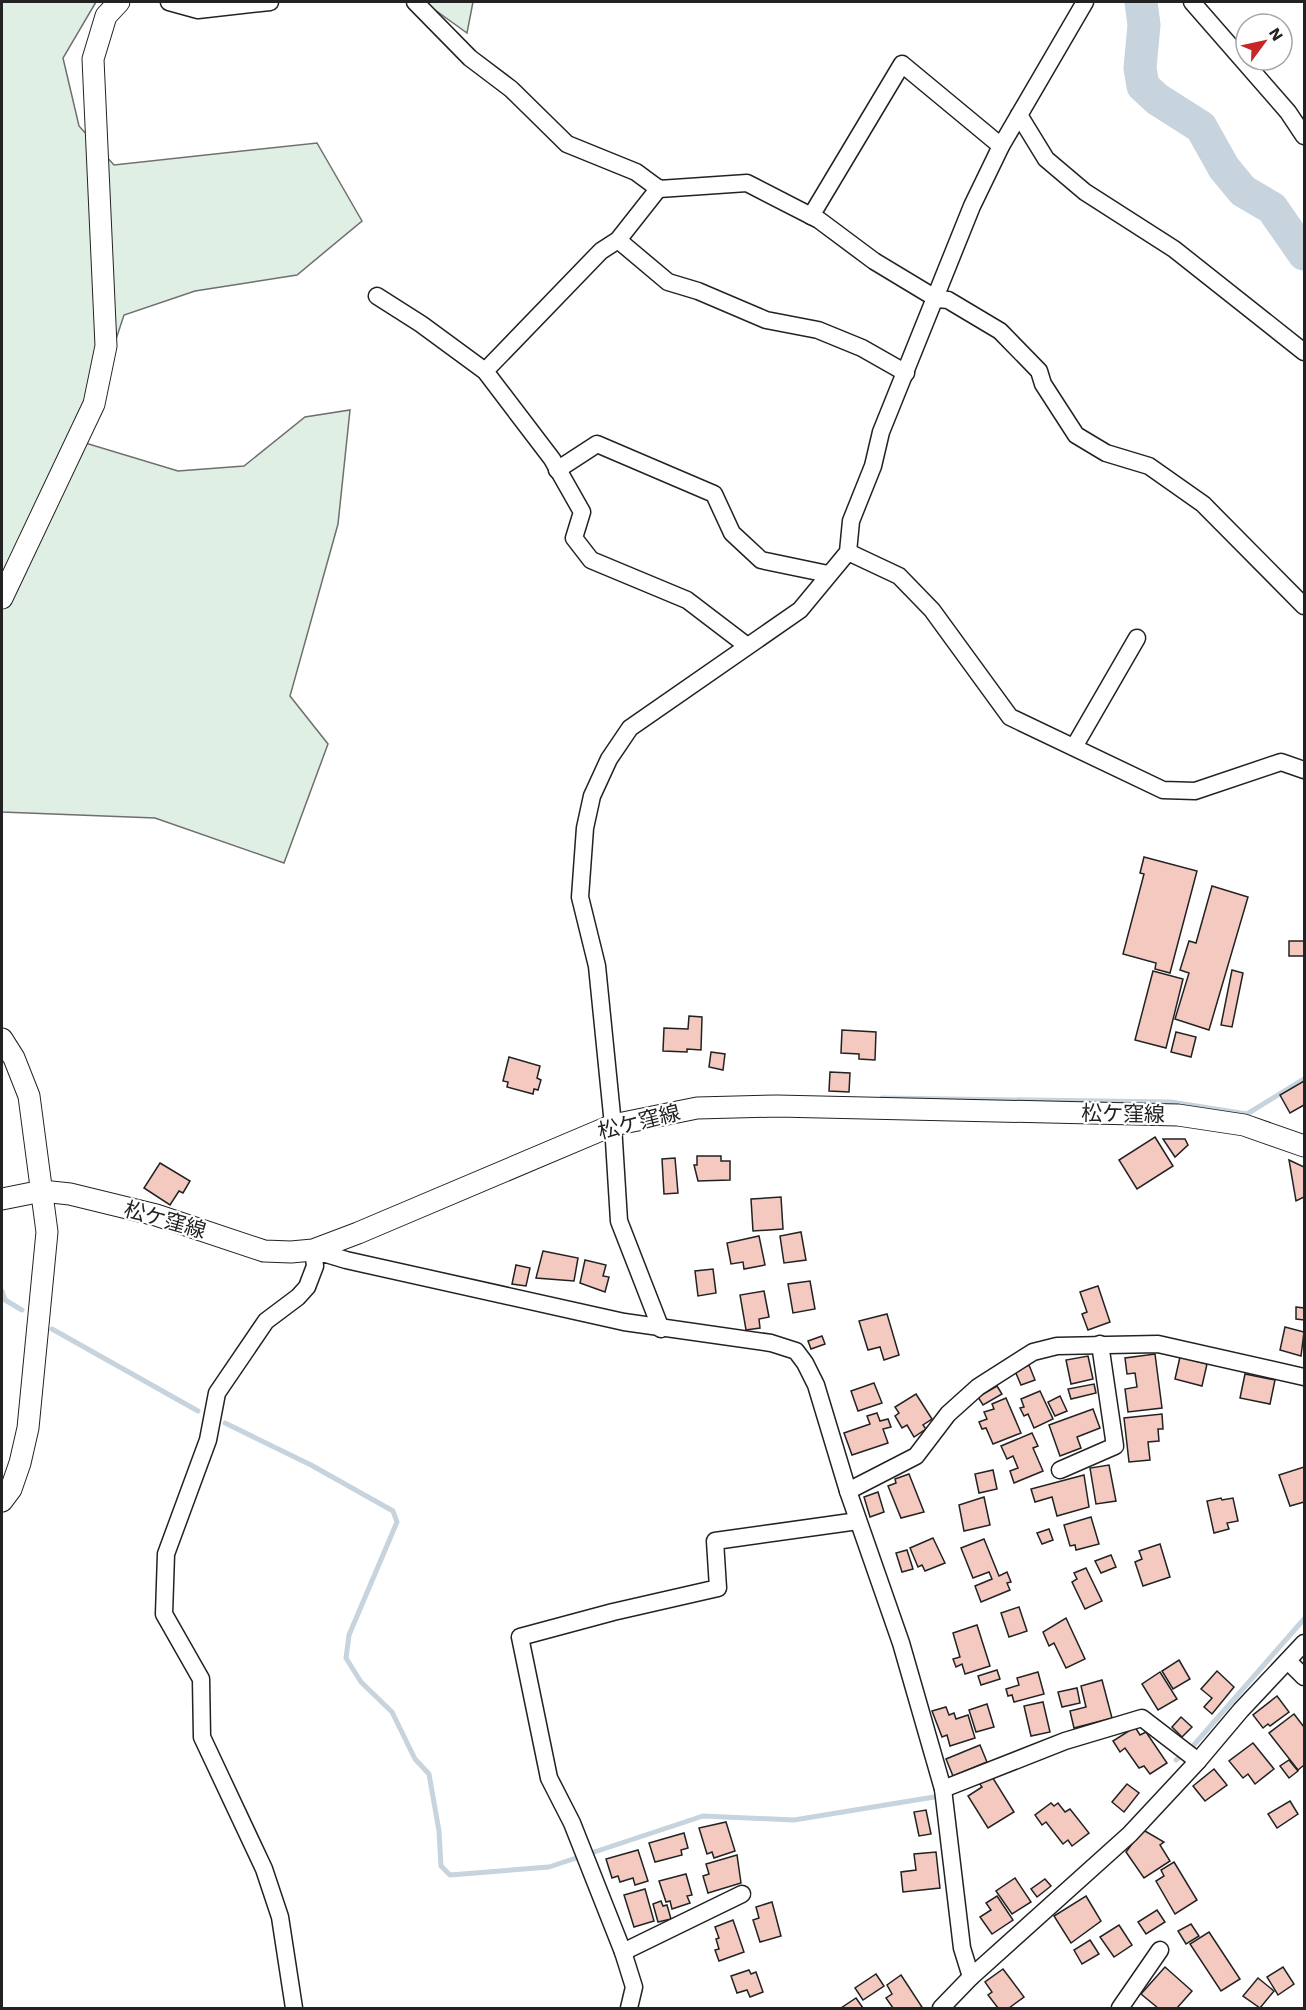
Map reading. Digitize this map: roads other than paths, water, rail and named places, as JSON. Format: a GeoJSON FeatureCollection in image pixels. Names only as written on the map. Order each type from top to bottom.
{"type":"FeatureCollection","features":[{"type":"Feature","properties":{"kind":"street"},"geometry":{"type":"LineString","coordinates":[[2,598],[94,404],[106,346],[93,59],[106,15],[119,2]]}},
{"type":"Feature","properties":{"kind":"street"},"geometry":{"type":"LineString","coordinates":[[169,2],[198,10],[270,2]]}},
{"type":"Feature","properties":{"kind":"street"},"geometry":{"type":"LineString","coordinates":[[415,2],[470,58],[511,89],[567,144],[636,172],[658,188],[747,183],[811,216],[874,261],[937,299],[948,300],[999,331],[1039,371],[1043,384],[1076,435],[1106,453],[1149,466],[1203,504],[1305,606]]}},
{"type":"Feature","properties":{"kind":"street"},"geometry":{"type":"LineString","coordinates":[[661,1329],[619,1221],[613,1125],[597,966],[580,897],[585,828],[592,796],[609,759],[630,728],[746,645],[800,610],[848,552],[851,521],[873,466],[881,432],[937,299],[972,206],[1001,146],[1085,2]]}},
{"type":"Feature","properties":{"kind":"street"},"geometry":{"type":"LineString","coordinates":[[1192,2],[1288,112],[1305,136]]}},
{"type":"Feature","properties":{"kind":"street"},"geometry":{"type":"LineString","coordinates":[[811,216],[902,63],[1001,146]]}},
{"type":"Feature","properties":{"kind":"street"},"geometry":{"type":"LineString","coordinates":[[1019,115],[1046,159],[1085,192],[1174,249],[1305,352]]}},
{"type":"Feature","properties":{"kind":"street"},"geometry":{"type":"LineString","coordinates":[[485,371],[601,251],[618,240],[658,188]]}},
{"type":"Feature","properties":{"kind":"street"},"geometry":{"type":"LineString","coordinates":[[618,240],[668,282],[698,291],[766,320],[818,330],[862,348],[906,373]]}},
{"type":"Feature","properties":{"kind":"street"},"geometry":{"type":"LineString","coordinates":[[377,296],[421,324],[485,371],[558,470],[582,512],[574,538],[591,560],[687,600],[746,645]]}},
{"type":"Feature","properties":{"kind":"street"},"geometry":{"type":"LineString","coordinates":[[558,470],[597,444],[714,494],[732,533],[761,560],[828,574]]}},
{"type":"Feature","properties":{"kind":"street"},"geometry":{"type":"LineString","coordinates":[[848,552],[898,576],[932,610],[1010,717],[1163,790],[1195,791],[1281,762],[1305,770]]}},
{"type":"Feature","properties":{"kind":"street"},"geometry":{"type":"LineString","coordinates":[[1074,747],[1137,638]]}},
{"type":"Feature","properties":{"kind":"street"},"geometry":{"type":"LineString","coordinates":[[2,1039],[14,1059],[29,1096],[47,1232],[28,1428],[11,1489],[2,1501]]}},
{"type":"Feature","properties":{"kind":"street","name":"松ケ窪線"},"geometry":{"type":"LineString","coordinates":[[2,1199],[42,1191],[70,1194],[156,1215],[264,1251],[313,1250],[613,1125],[697,1108],[777,1106],[1178,1115],[1244,1125],[1305,1146]]}},
{"type":"Feature","properties":{"kind":"street"},"geometry":{"type":"LineString","coordinates":[[294,2008],[280,1917],[264,1869],[202,1737],[201,1679],[165,1614],[166,1554],[208,1440],[217,1393],[266,1322],[298,1298],[307,1287],[315,1266],[313,1250],[346,1260],[661,1329],[771,1343],[796,1351],[816,1385],[848,1491],[898,1634],[944,1795],[962,1948],[972,1977]]}},
{"type":"Feature","properties":{"kind":"street"},"geometry":{"type":"LineString","coordinates":[[1060,1470],[1115,1446],[1100,1344]]}},
{"type":"Feature","properties":{"kind":"street"},"geometry":{"type":"LineString","coordinates":[[848,1491],[916,1456],[948,1414],[978,1387],[1033,1352],[1057,1346],[1158,1344],[1305,1377]]}},
{"type":"Feature","properties":{"kind":"street"},"geometry":{"type":"LineString","coordinates":[[629,2008],[634,1987],[623,1952],[583,1849],[549,1778],[520,1637],[718,1588],[715,1541],[858,1521]]}},
{"type":"Feature","properties":{"kind":"street"},"geometry":{"type":"LineString","coordinates":[[951,2005],[972,1977],[1130,1834],[1195,1758],[1305,1643]]}},
{"type":"Feature","properties":{"kind":"street"},"geometry":{"type":"LineString","coordinates":[[1289,1662],[1305,1677]]}},
{"type":"Feature","properties":{"kind":"street"},"geometry":{"type":"LineString","coordinates":[[944,1795],[1065,1742],[1142,1718],[1195,1758]]}},
{"type":"Feature","properties":{"kind":"street"},"geometry":{"type":"LineString","coordinates":[[623,1952],[742,1894]]}},
{"type":"Feature","properties":{"kind":"street"},"geometry":{"type":"LineString","coordinates":[[1120,2008],[1160,1950]]}},
{"type":"Feature","properties":{"kind":"waterway"},"geometry":{"type":"LineString","coordinates":[[1141,2],[1144,25],[1140,68],[1143,86],[1157,99],[1201,127],[1224,168],[1243,191],[1272,208],[1304,254]]}},
{"type":"Feature","properties":{"kind":"waterway"},"geometry":{"type":"LineString","coordinates":[[882,1098],[1171,1102],[1247,1114],[1304,1079]]}},
{"type":"Feature","properties":{"kind":"waterway"},"geometry":{"type":"LineString","coordinates":[[2,1291],[5,1300],[22,1310]]}},
{"type":"Feature","properties":{"kind":"waterway"},"geometry":{"type":"LineString","coordinates":[[52,1329],[198,1411]]}},
{"type":"Feature","properties":{"kind":"waterway"},"geometry":{"type":"LineString","coordinates":[[225,1423],[311,1465],[393,1511],[397,1522],[349,1635],[346,1658],[361,1682],[392,1712],[415,1759],[429,1774],[439,1831],[441,1866],[450,1875],[549,1867],[703,1816],[794,1820],[934,1797]]}},
{"type":"Feature","properties":{"kind":"waterway"},"geometry":{"type":"LineString","coordinates":[[1176,1760],[1193,1746],[1304,1619]]}}]}
